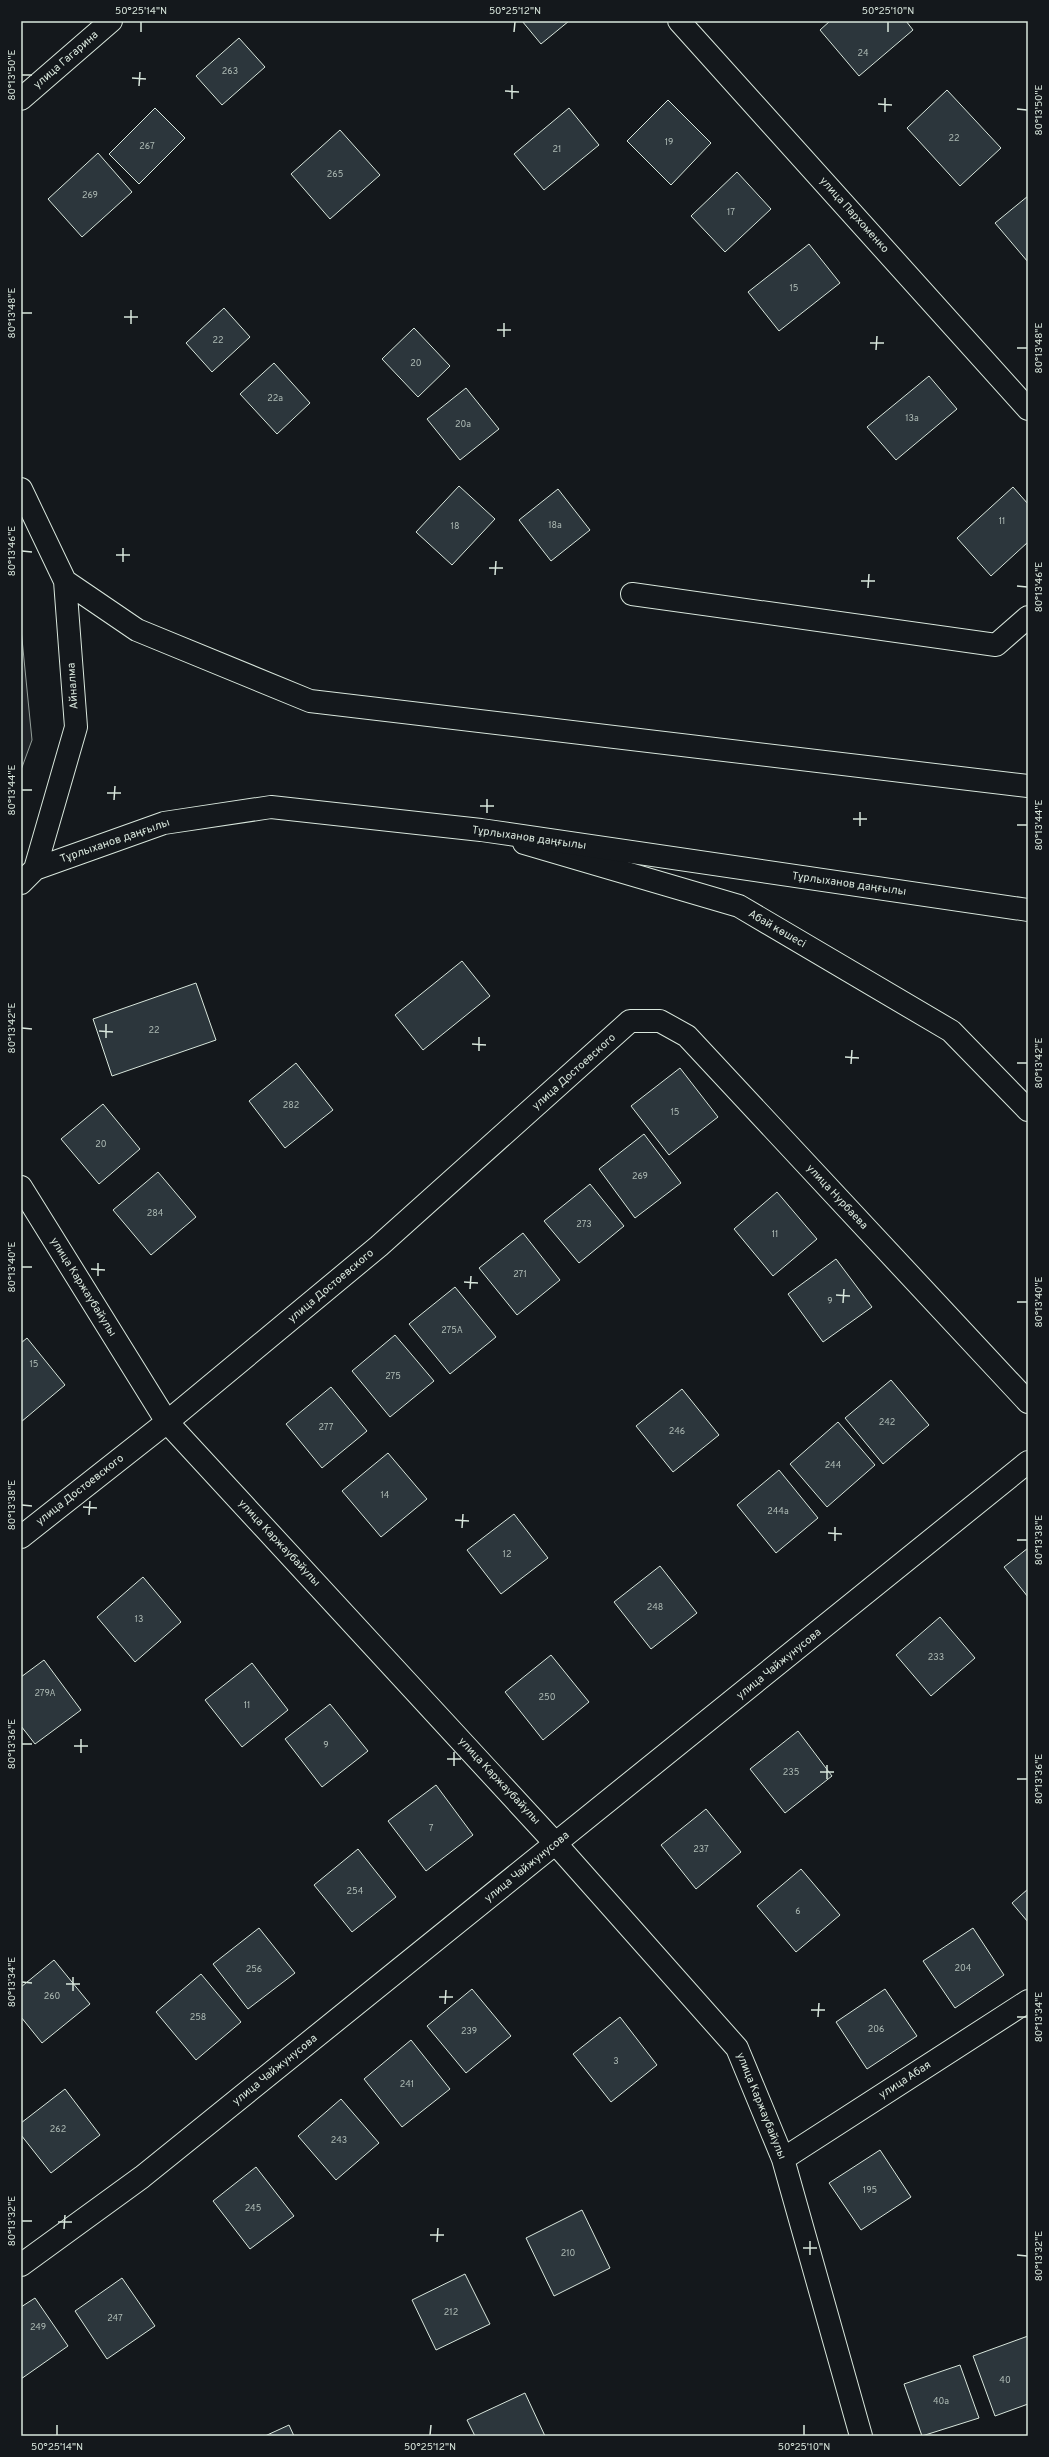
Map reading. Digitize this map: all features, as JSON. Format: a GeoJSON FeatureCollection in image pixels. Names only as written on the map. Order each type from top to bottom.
{"type":"FeatureCollection","features":[{"type":"Feature","properties":{"kind":"main road","name":"улица Гагарина"},"geometry":{"type":"LineString","coordinates":[[21,99],[111,21]]}},
{"type":"Feature","properties":{"kind":"main road","name":"улица Пархоменко"},"geometry":{"type":"LineString","coordinates":[[680,21],[1028,409]]}},
{"type":"Feature","properties":{"kind":"main road","name":"Айналма"},"geometry":{"type":"LineString","coordinates":[[21,488],[65,581],[76,727],[28,876]]}},
{"type":"Feature","properties":{"kind":"main road"},"geometry":{"type":"LineString","coordinates":[[65,581],[137,630],[310,701],[1028,786]]}},
{"type":"Feature","properties":{"kind":"main road"},"geometry":{"type":"LineString","coordinates":[[632,594],[996,645],[1028,617]]}},
{"type":"Feature","properties":{"kind":"main road","name":"Тұрлыханов даңғылы"},"geometry":{"type":"LineString","coordinates":[[28,876],[164,823],[271,807],[481,830],[1028,910]]}},
{"type":"Feature","properties":{"kind":"main road","name":"Абай көшесі"},"geometry":{"type":"LineString","coordinates":[[481,830],[739,906],[951,1031],[1028,1110]]}},
{"type":"Feature","properties":{"kind":"main road","name":"улица Нурбаева"},"geometry":{"type":"LineString","coordinates":[[630,1021],[660,1021],[688,1036],[1028,1402]]}},
{"type":"Feature","properties":{"kind":"main road","name":"улица Достоевского"},"geometry":{"type":"LineString","coordinates":[[21,1537],[167,1422],[379,1246],[630,1021]]}},
{"type":"Feature","properties":{"kind":"main road","name":"улица Каржаубайулы"},"geometry":{"type":"LineString","coordinates":[[21,1187],[167,1422],[556,1844],[738,2048],[783,2159],[861,2436]]}},
{"type":"Feature","properties":{"kind":"main road","name":"улица Чайжунусова"},"geometry":{"type":"LineString","coordinates":[[21,2265],[142,2177],[1028,1462]]}},
{"type":"Feature","properties":{"kind":"main road","name":"улица Абая"},"geometry":{"type":"LineString","coordinates":[[783,2159],[1028,2001]]}},
{"type":"Feature","properties":{"kind":"shaded area"},"geometry":{"type":"Polygon","coordinates":[[[21,629],[32,740],[21,770],[21,629]]]}},
{"type":"Feature","properties":{"kind":"building"},"geometry":{"type":"Polygon","coordinates":[[[522,21],[569,21],[541,44],[522,21]]]}},
{"type":"Feature","properties":{"kind":"building"},"geometry":{"type":"Polygon","coordinates":[[[830,21],[906,21],[913,30],[859,76],[820,30],[830,21]]]}},
{"type":"Feature","properties":{"kind":"building"},"geometry":{"type":"Polygon","coordinates":[[[239,38],[265,67],[222,105],[196,76],[239,38]]]}},
{"type":"Feature","properties":{"kind":"building"},"geometry":{"type":"Polygon","coordinates":[[[947,90],[1001,148],[960,186],[907,128],[947,90]]]}},
{"type":"Feature","properties":{"kind":"building"},"geometry":{"type":"Polygon","coordinates":[[[668,100],[711,143],[671,185],[627,141],[668,100]]]}},
{"type":"Feature","properties":{"kind":"building"},"geometry":{"type":"Polygon","coordinates":[[[155,108],[185,138],[139,184],[109,154],[155,108]]]}},
{"type":"Feature","properties":{"kind":"building"},"geometry":{"type":"Polygon","coordinates":[[[569,108],[599,145],[544,190],[514,154],[569,108]]]}},
{"type":"Feature","properties":{"kind":"building"},"geometry":{"type":"Polygon","coordinates":[[[340,130],[380,175],[330,219],[291,174],[340,130]]]}},
{"type":"Feature","properties":{"kind":"building"},"geometry":{"type":"Polygon","coordinates":[[[98,153],[132,192],[82,237],[48,199],[98,153]]]}},
{"type":"Feature","properties":{"kind":"building"},"geometry":{"type":"Polygon","coordinates":[[[737,172],[771,209],[725,252],[691,216],[737,172]]]}},
{"type":"Feature","properties":{"kind":"building"},"geometry":{"type":"Polygon","coordinates":[[[1028,196],[1028,262],[995,223],[1028,196]]]}},
{"type":"Feature","properties":{"kind":"building"},"geometry":{"type":"Polygon","coordinates":[[[809,244],[840,283],[779,331],[748,292],[809,244]]]}},
{"type":"Feature","properties":{"kind":"building"},"geometry":{"type":"Polygon","coordinates":[[[224,308],[250,337],[212,372],[186,343],[224,308]]]}},
{"type":"Feature","properties":{"kind":"building"},"geometry":{"type":"Polygon","coordinates":[[[414,328],[450,366],[418,397],[382,359],[414,328]]]}},
{"type":"Feature","properties":{"kind":"building"},"geometry":{"type":"Polygon","coordinates":[[[274,363],[310,403],[277,434],[240,394],[274,363]]]}},
{"type":"Feature","properties":{"kind":"building"},"geometry":{"type":"Polygon","coordinates":[[[929,376],[957,409],[896,460],[867,427],[929,376]]]}},
{"type":"Feature","properties":{"kind":"building"},"geometry":{"type":"Polygon","coordinates":[[[466,388],[499,429],[460,460],[427,419],[466,388]]]}},
{"type":"Feature","properties":{"kind":"building"},"geometry":{"type":"Polygon","coordinates":[[[459,486],[495,519],[452,565],[416,532],[459,486]]]}},
{"type":"Feature","properties":{"kind":"building"},"geometry":{"type":"Polygon","coordinates":[[[1013,487],[1028,504],[1028,542],[991,576],[957,538],[1013,487]]]}},
{"type":"Feature","properties":{"kind":"building"},"geometry":{"type":"Polygon","coordinates":[[[558,489],[590,530],[551,561],[519,520],[558,489]]]}},
{"type":"Feature","properties":{"kind":"building"},"geometry":{"type":"Polygon","coordinates":[[[462,961],[490,996],[423,1050],[395,1015],[462,961]]]}},
{"type":"Feature","properties":{"kind":"building"},"geometry":{"type":"Polygon","coordinates":[[[196,983],[216,1040],[112,1076],[93,1019],[196,983]]]}},
{"type":"Feature","properties":{"kind":"building"},"geometry":{"type":"Polygon","coordinates":[[[296,1063],[333,1110],[285,1148],[249,1101],[296,1063]]]}},
{"type":"Feature","properties":{"kind":"building"},"geometry":{"type":"Polygon","coordinates":[[[680,1068],[718,1117],[669,1155],[631,1106],[680,1068]]]}},
{"type":"Feature","properties":{"kind":"building"},"geometry":{"type":"Polygon","coordinates":[[[103,1104],[140,1149],[99,1184],[61,1139],[103,1104]]]}},
{"type":"Feature","properties":{"kind":"building"},"geometry":{"type":"Polygon","coordinates":[[[644,1134],[681,1183],[635,1218],[599,1169],[644,1134]]]}},
{"type":"Feature","properties":{"kind":"building"},"geometry":{"type":"Polygon","coordinates":[[[158,1172],[196,1217],[151,1255],[113,1210],[158,1172]]]}},
{"type":"Feature","properties":{"kind":"building"},"geometry":{"type":"Polygon","coordinates":[[[590,1184],[624,1226],[579,1263],[544,1221],[590,1184]]]}},
{"type":"Feature","properties":{"kind":"building"},"geometry":{"type":"Polygon","coordinates":[[[777,1192],[817,1239],[773,1276],[734,1229],[777,1192]]]}},
{"type":"Feature","properties":{"kind":"building"},"geometry":{"type":"Polygon","coordinates":[[[523,1233],[560,1280],[517,1315],[479,1268],[523,1233]]]}},
{"type":"Feature","properties":{"kind":"building"},"geometry":{"type":"Polygon","coordinates":[[[836,1259],[872,1307],[823,1342],[788,1294],[836,1259]]]}},
{"type":"Feature","properties":{"kind":"building"},"geometry":{"type":"Polygon","coordinates":[[[455,1287],[496,1337],[450,1374],[409,1324],[455,1287]]]}},
{"type":"Feature","properties":{"kind":"building"},"geometry":{"type":"Polygon","coordinates":[[[395,1335],[434,1381],[390,1417],[352,1371],[395,1335]]]}},
{"type":"Feature","properties":{"kind":"building"},"geometry":{"type":"Polygon","coordinates":[[[27,1338],[65,1385],[21,1422],[21,1343],[27,1338]]]}},
{"type":"Feature","properties":{"kind":"building"},"geometry":{"type":"Polygon","coordinates":[[[891,1380],[929,1425],[883,1464],[845,1418],[891,1380]]]}},
{"type":"Feature","properties":{"kind":"building"},"geometry":{"type":"Polygon","coordinates":[[[331,1387],[367,1431],[322,1468],[286,1424],[331,1387]]]}},
{"type":"Feature","properties":{"kind":"building"},"geometry":{"type":"Polygon","coordinates":[[[682,1389],[719,1435],[673,1472],[636,1426],[682,1389]]]}},
{"type":"Feature","properties":{"kind":"building"},"geometry":{"type":"Polygon","coordinates":[[[838,1422],[875,1465],[827,1507],[790,1464],[838,1422]]]}},
{"type":"Feature","properties":{"kind":"building"},"geometry":{"type":"Polygon","coordinates":[[[388,1453],[427,1499],[381,1537],[342,1491],[388,1453]]]}},
{"type":"Feature","properties":{"kind":"building"},"geometry":{"type":"Polygon","coordinates":[[[779,1470],[818,1518],[776,1553],[737,1505],[779,1470]]]}},
{"type":"Feature","properties":{"kind":"building"},"geometry":{"type":"Polygon","coordinates":[[[514,1514],[548,1558],[501,1594],[467,1550],[514,1514]]]}},
{"type":"Feature","properties":{"kind":"building"},"geometry":{"type":"Polygon","coordinates":[[[1028,1548],[1028,1597],[1004,1567],[1028,1548]]]}},
{"type":"Feature","properties":{"kind":"building"},"geometry":{"type":"Polygon","coordinates":[[[660,1566],[697,1613],[651,1649],[614,1602],[660,1566]]]}},
{"type":"Feature","properties":{"kind":"building"},"geometry":{"type":"Polygon","coordinates":[[[143,1577],[181,1622],[135,1662],[97,1617],[143,1577]]]}},
{"type":"Feature","properties":{"kind":"building"},"geometry":{"type":"Polygon","coordinates":[[[940,1617],[975,1658],[931,1696],[896,1655],[940,1617]]]}},
{"type":"Feature","properties":{"kind":"building"},"geometry":{"type":"Polygon","coordinates":[[[551,1655],[589,1702],[543,1740],[505,1692],[551,1655]]]}},
{"type":"Feature","properties":{"kind":"building"},"geometry":{"type":"Polygon","coordinates":[[[44,1660],[81,1710],[35,1744],[21,1726],[21,1677],[44,1660]]]}},
{"type":"Feature","properties":{"kind":"building"},"geometry":{"type":"Polygon","coordinates":[[[252,1663],[288,1710],[242,1747],[205,1700],[252,1663]]]}},
{"type":"Feature","properties":{"kind":"building"},"geometry":{"type":"Polygon","coordinates":[[[330,1704],[368,1751],[322,1787],[285,1739],[330,1704]]]}},
{"type":"Feature","properties":{"kind":"building"},"geometry":{"type":"Polygon","coordinates":[[[798,1731],[832,1776],[785,1813],[750,1769],[798,1731]]]}},
{"type":"Feature","properties":{"kind":"building"},"geometry":{"type":"Polygon","coordinates":[[[436,1785],[473,1835],[426,1871],[388,1821],[436,1785]]]}},
{"type":"Feature","properties":{"kind":"building"},"geometry":{"type":"Polygon","coordinates":[[[706,1809],[741,1852],[696,1889],[661,1845],[706,1809]]]}},
{"type":"Feature","properties":{"kind":"building"},"geometry":{"type":"Polygon","coordinates":[[[358,1849],[396,1897],[352,1932],[314,1885],[358,1849]]]}},
{"type":"Feature","properties":{"kind":"building"},"geometry":{"type":"Polygon","coordinates":[[[801,1869],[840,1915],[796,1952],[757,1906],[801,1869]]]}},
{"type":"Feature","properties":{"kind":"building"},"geometry":{"type":"Polygon","coordinates":[[[1028,1889],[1028,1922],[1012,1903],[1028,1889]]]}},
{"type":"Feature","properties":{"kind":"building"},"geometry":{"type":"Polygon","coordinates":[[[259,1928],[295,1973],[248,2009],[213,1964],[259,1928]]]}},
{"type":"Feature","properties":{"kind":"building"},"geometry":{"type":"Polygon","coordinates":[[[973,1928],[1004,1975],[955,2008],[923,1961],[973,1928]]]}},
{"type":"Feature","properties":{"kind":"building"},"geometry":{"type":"Polygon","coordinates":[[[54,1960],[90,2004],[42,2043],[21,2017],[21,1987],[54,1960]]]}},
{"type":"Feature","properties":{"kind":"building"},"geometry":{"type":"Polygon","coordinates":[[[201,1974],[241,2022],[196,2060],[156,2012],[201,1974]]]}},
{"type":"Feature","properties":{"kind":"building"},"geometry":{"type":"Polygon","coordinates":[[[472,1989],[511,2036],[466,2073],[427,2026],[472,1989]]]}},
{"type":"Feature","properties":{"kind":"building"},"geometry":{"type":"Polygon","coordinates":[[[885,1989],[917,2036],[867,2069],[836,2022],[885,1989]]]}},
{"type":"Feature","properties":{"kind":"building"},"geometry":{"type":"Polygon","coordinates":[[[620,2017],[657,2065],[611,2102],[573,2054],[620,2017]]]}},
{"type":"Feature","properties":{"kind":"building"},"geometry":{"type":"Polygon","coordinates":[[[411,2040],[450,2089],[402,2127],[364,2079],[411,2040]]]}},
{"type":"Feature","properties":{"kind":"building"},"geometry":{"type":"Polygon","coordinates":[[[65,2089],[100,2135],[51,2173],[21,2135],[21,2123],[65,2089]]]}},
{"type":"Feature","properties":{"kind":"building"},"geometry":{"type":"Polygon","coordinates":[[[341,2099],[379,2143],[336,2180],[298,2136],[341,2099]]]}},
{"type":"Feature","properties":{"kind":"building"},"geometry":{"type":"Polygon","coordinates":[[[880,2150],[911,2197],[861,2230],[829,2183],[880,2150]]]}},
{"type":"Feature","properties":{"kind":"building"},"geometry":{"type":"Polygon","coordinates":[[[256,2167],[294,2216],[250,2249],[213,2201],[256,2167]]]}},
{"type":"Feature","properties":{"kind":"building"},"geometry":{"type":"Polygon","coordinates":[[[582,2210],[610,2268],[554,2296],[526,2238],[582,2210]]]}},
{"type":"Feature","properties":{"kind":"building"},"geometry":{"type":"Polygon","coordinates":[[[465,2274],[490,2324],[436,2350],[412,2300],[465,2274]]]}},
{"type":"Feature","properties":{"kind":"building"},"geometry":{"type":"Polygon","coordinates":[[[122,2278],[155,2326],[107,2359],[75,2311],[122,2278]]]}},
{"type":"Feature","properties":{"kind":"building"},"geometry":{"type":"Polygon","coordinates":[[[35,2298],[68,2346],[21,2379],[21,2307],[35,2298]]]}},
{"type":"Feature","properties":{"kind":"building"},"geometry":{"type":"Polygon","coordinates":[[[1028,2336],[1028,2404],[995,2416],[973,2356],[1028,2336]]]}},
{"type":"Feature","properties":{"kind":"building"},"geometry":{"type":"Polygon","coordinates":[[[960,2365],[979,2418],[922,2436],[904,2384],[960,2365]]]}},
{"type":"Feature","properties":{"kind":"building"},"geometry":{"type":"Polygon","coordinates":[[[525,2393],[545,2436],[475,2436],[467,2420],[525,2393]]]}},
{"type":"Feature","properties":{"kind":"building"},"geometry":{"type":"Polygon","coordinates":[[[289,2425],[294,2436],[265,2436],[289,2425]]]}}]}
